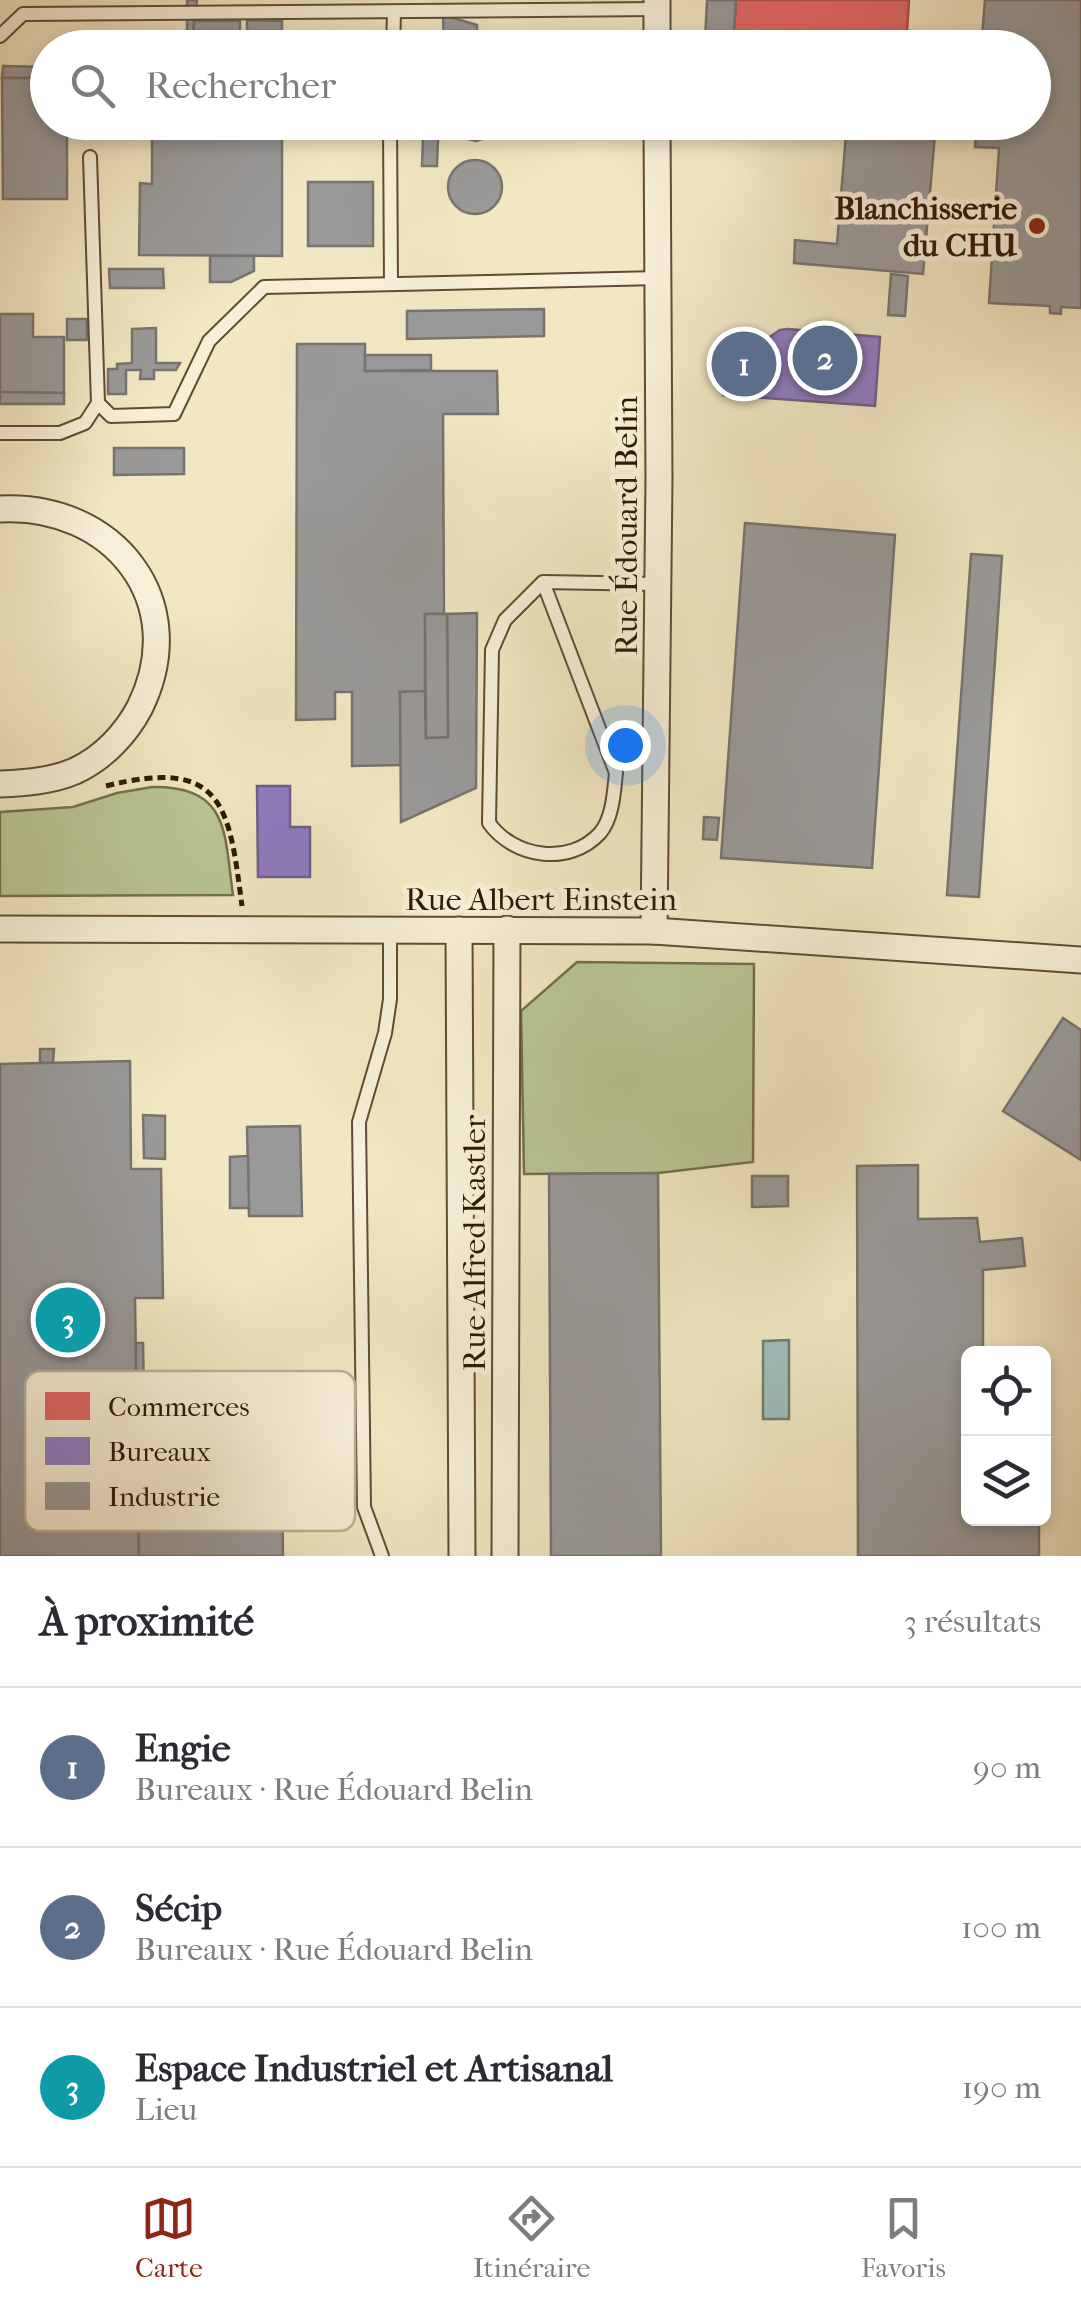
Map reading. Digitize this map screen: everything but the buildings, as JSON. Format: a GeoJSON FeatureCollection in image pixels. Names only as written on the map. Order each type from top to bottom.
{"type":"FeatureCollection","features":[{"type":"Feature","properties":{"kind":"street","name":"Rue Édouard Belin"},"geometry":{"type":"LineString","coordinates":[[654,931],[658,140]]}},
{"type":"Feature","properties":{"kind":"street"},"geometry":{"type":"LineString","coordinates":[[0,509],[27,508],[61,514],[93,528],[122,552],[140,579],[154,614],[157,648],[151,684],[134,720],[111,747],[72,772],[48,780],[0,784]]}},
{"type":"Feature","properties":{"kind":"street","name":"Rue Albert Einstein"},"geometry":{"type":"LineString","coordinates":[[0,929],[654,931],[1081,960]]}},
{"type":"Feature","properties":{"kind":"street","name":"Rue Alfred Kastler"},"geometry":{"type":"LineString","coordinates":[[459,930],[462,1556]]}},
{"type":"Feature","properties":{"kind":"street","name":"Rue Alfred Kastler"},"geometry":{"type":"LineString","coordinates":[[505,1556],[508,930]]}},
{"type":"Feature","properties":{"kind":"lane"},"geometry":{"type":"LineString","coordinates":[[0,36],[23,14],[394,13],[657,5]]}},
{"type":"Feature","properties":{"kind":"lane"},"geometry":{"type":"LineString","coordinates":[[393,30],[394,13]]}},
{"type":"Feature","properties":{"kind":"lane"},"geometry":{"type":"LineString","coordinates":[[390,140],[391,284]]}},
{"type":"Feature","properties":{"kind":"lane"},"geometry":{"type":"LineString","coordinates":[[0,433],[60,433],[85,423],[98,403],[90,156]]}},
{"type":"Feature","properties":{"kind":"lane"},"geometry":{"type":"LineString","coordinates":[[98,403],[111,416],[174,414],[209,341],[264,287],[659,278]]}},
{"type":"Feature","properties":{"kind":"lane"},"geometry":{"type":"LineString","coordinates":[[544,582],[616,772],[613,802],[602,832],[581,847],[552,854],[516,849],[500,839],[489,823],[492,650],[505,620],[544,582],[658,584]]}},
{"type":"Feature","properties":{"kind":"lane"},"geometry":{"type":"LineString","coordinates":[[382,1556],[364,1508],[360,1122],[386,1033],[390,930]]}},
{"type":"Feature","properties":{"kind":"path"},"geometry":{"type":"LineString","coordinates":[[98,788],[172,777],[190,780],[212,794],[224,810],[231,830],[245,931]]}},
{"type":"Feature","properties":{"kind":"green space"},"geometry":{"type":"Polygon","coordinates":[[[152,787],[178,789],[210,804],[224,833],[233,895],[0,896],[0,812],[73,807],[152,787]]]}},
{"type":"Feature","properties":{"kind":"green space"},"geometry":{"type":"Polygon","coordinates":[[[577,962],[754,964],[753,1162],[658,1173],[524,1174],[521,1011],[577,962]]]}},
{"type":"Feature","properties":{"kind":"water"},"geometry":{"type":"Polygon","coordinates":[[[789,1340],[789,1419],[763,1419],[763,1341],[789,1340]]]}},
{"type":"Feature","properties":{"kind":"place","name":"Blanchisserie du CHU"},"geometry":{"type":"Point","coordinates":[1037,226]}},
{"type":"Feature","properties":{"kind":"place","name":"Sécip"},"geometry":{"type":"Point","coordinates":[825,358]}},
{"type":"Feature","properties":{"kind":"place","name":"Engie"},"geometry":{"type":"Point","coordinates":[744,364]}},
{"type":"Feature","properties":{"kind":"place","name":"Espace Industriel et Artisanal"},"geometry":{"type":"Point","coordinates":[68,1320]}}]}
